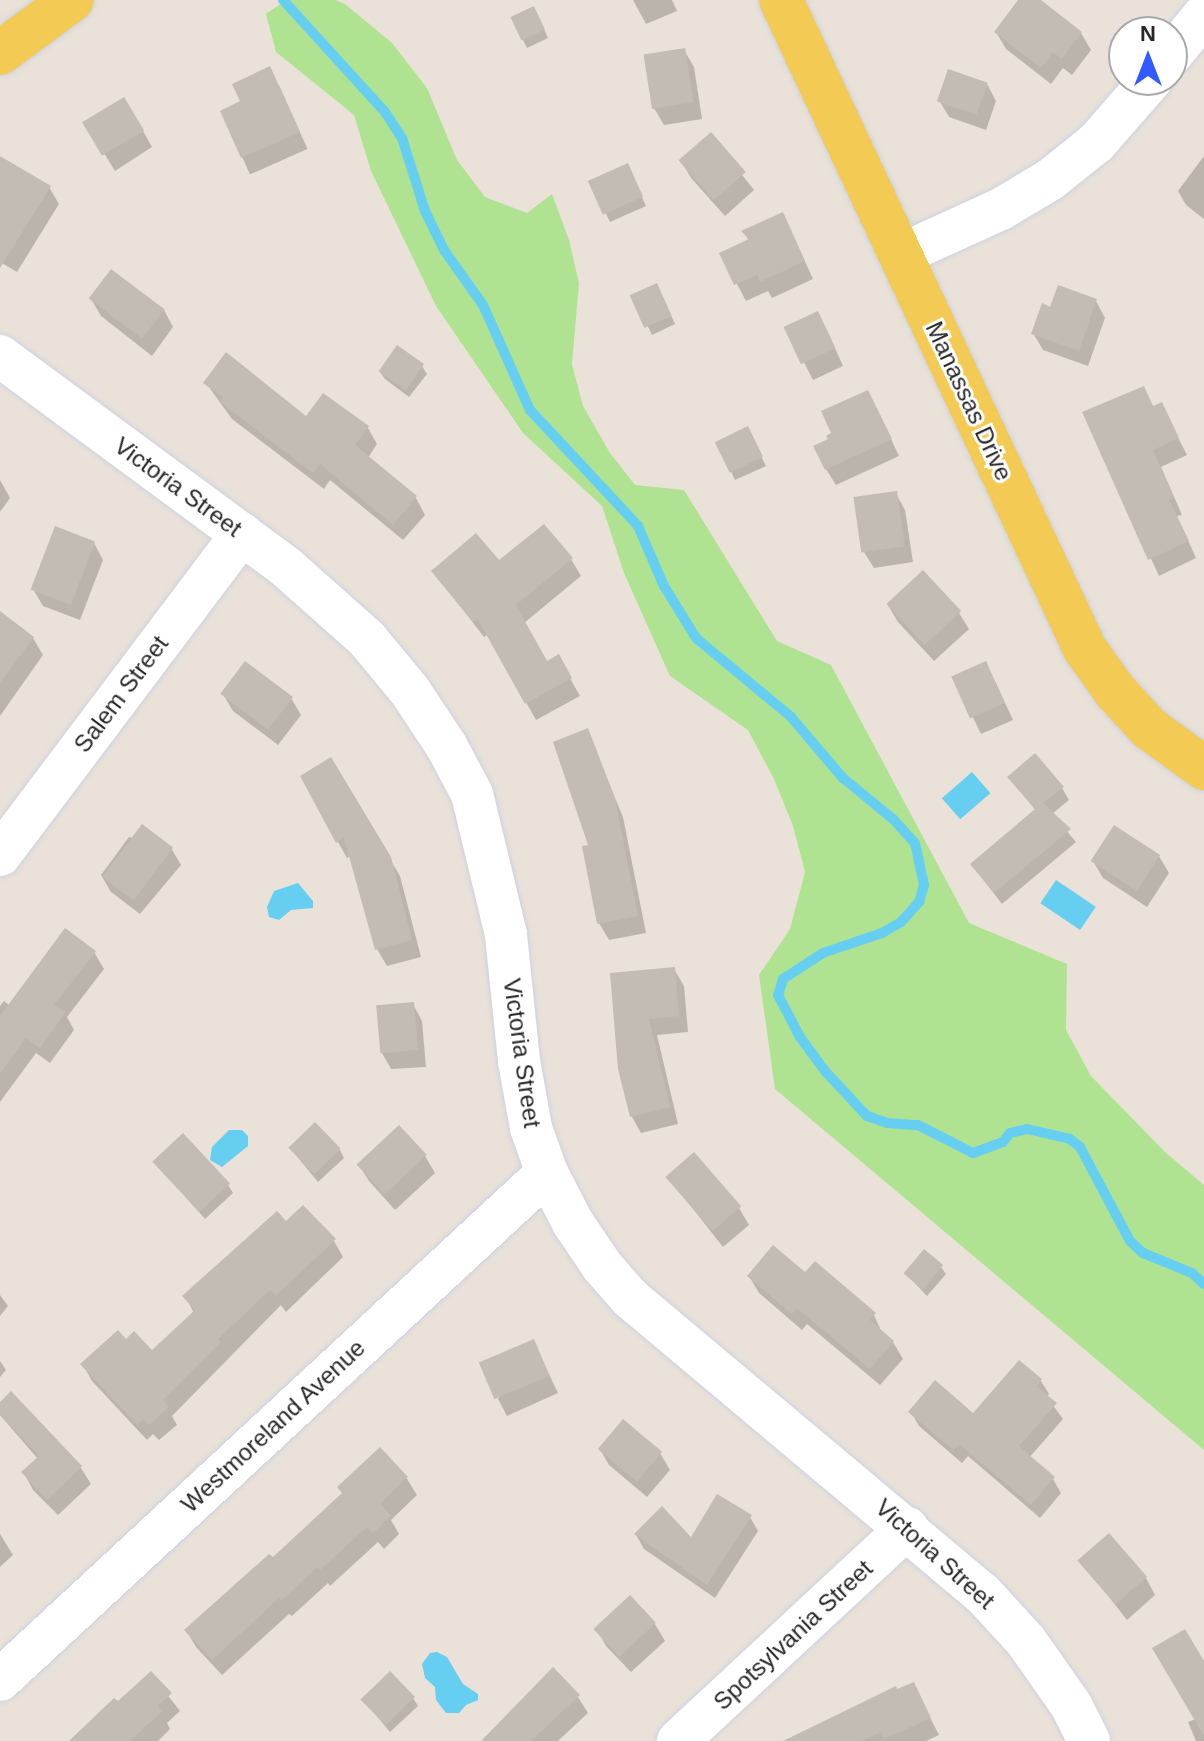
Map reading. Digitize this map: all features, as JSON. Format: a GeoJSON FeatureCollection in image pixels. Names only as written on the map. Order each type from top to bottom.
{"type":"FeatureCollection","features":[{"type":"Feature","properties":{"kind":"main road"},"geometry":{"type":"LineString","coordinates":[[0,53],[72,0]]}},
{"type":"Feature","properties":{"kind":"main road","name":"Manassas Drive"},"geometry":{"type":"LineString","coordinates":[[781,0],[1085,649],[1115,691],[1150,729],[1204,768]]}},
{"type":"Feature","properties":{"kind":"street"},"geometry":{"type":"LineString","coordinates":[[1188,34],[1204,15]]}},
{"type":"Feature","properties":{"kind":"street"},"geometry":{"type":"LineString","coordinates":[[900,255],[1001,209],[1051,179],[1097,142],[1137,96]]}},
{"type":"Feature","properties":{"kind":"street","name":"Victoria Street"},"geometry":{"type":"LineString","coordinates":[[0,356],[329,602],[367,639],[410,691],[447,747],[472,794],[506,935],[519,1061],[531,1128],[547,1173],[573,1223],[602,1266],[630,1298],[982,1593],[1026,1641],[1071,1705],[1089,1741]]}},
{"type":"Feature","properties":{"kind":"street","name":"Salem Street"},"geometry":{"type":"LineString","coordinates":[[0,855],[242,534]]}},
{"type":"Feature","properties":{"kind":"street","name":"Westmoreland Avenue"},"geometry":{"type":"LineString","coordinates":[[0,1680],[547,1173]]}},
{"type":"Feature","properties":{"kind":"street","name":"Spotsylvania Street"},"geometry":{"type":"LineString","coordinates":[[678,1741],[907,1528]]}},
{"type":"Feature","properties":{"kind":"green space"},"geometry":{"type":"Polygon","coordinates":[[[286,0],[335,0],[345,4],[392,43],[427,88],[457,160],[485,197],[527,213],[552,194],[569,240],[579,283],[572,364],[583,406],[610,453],[635,485],[684,490],[777,641],[831,665],[969,923],[1067,964],[1066,1030],[1091,1076],[1165,1152],[1204,1185],[1204,1450],[775,1089],[759,975],[790,929],[805,872],[793,826],[774,779],[748,730],[670,676],[624,573],[602,506],[523,433],[436,306],[371,171],[354,115],[276,52],[266,14],[286,0]]]}},
{"type":"Feature","properties":{"kind":"water"},"geometry":{"type":"Polygon","coordinates":[[[972,772],[990,793],[960,819],[942,798],[972,772]]]}},
{"type":"Feature","properties":{"kind":"water"},"geometry":{"type":"Polygon","coordinates":[[[1056,880],[1096,907],[1080,930],[1040,903],[1056,880]]]}},
{"type":"Feature","properties":{"kind":"water"},"geometry":{"type":"Polygon","coordinates":[[[298,883],[313,901],[313,908],[291,910],[279,920],[269,917],[267,907],[274,891],[298,883]]]}},
{"type":"Feature","properties":{"kind":"water"},"geometry":{"type":"Polygon","coordinates":[[[229,1130],[242,1130],[248,1136],[248,1146],[222,1167],[210,1160],[212,1147],[229,1130]]]}},
{"type":"Feature","properties":{"kind":"water"},"geometry":{"type":"Polygon","coordinates":[[[437,1652],[447,1657],[463,1684],[478,1694],[478,1700],[466,1705],[459,1713],[446,1713],[436,1700],[435,1687],[425,1678],[422,1664],[430,1653],[437,1652]]]}},
{"type":"Feature","properties":{"kind":"building"},"geometry":{"type":"Polygon","coordinates":[[[1018,0],[1041,0],[1082,32],[1062,59],[1053,52],[1041,68],[994,32],[1018,0]]]}},
{"type":"Feature","properties":{"kind":"building"},"geometry":{"type":"Polygon","coordinates":[[[534,6],[545,30],[521,41],[510,17],[534,6]]]}},
{"type":"Feature","properties":{"kind":"building"},"geometry":{"type":"Polygon","coordinates":[[[685,48],[694,102],[652,109],[644,55],[685,48]]]}},
{"type":"Feature","properties":{"kind":"building"},"geometry":{"type":"Polygon","coordinates":[[[270,66],[300,132],[241,158],[220,111],[240,101],[232,84],[270,66]]]}},
{"type":"Feature","properties":{"kind":"building"},"geometry":{"type":"Polygon","coordinates":[[[948,69],[988,83],[977,115],[937,101],[948,69]]]}},
{"type":"Feature","properties":{"kind":"building"},"geometry":{"type":"Polygon","coordinates":[[[124,97],[144,130],[102,156],[82,122],[124,97]]]}},
{"type":"Feature","properties":{"kind":"building"},"geometry":{"type":"Polygon","coordinates":[[[711,132],[746,172],[713,200],[679,160],[711,132]]]}},
{"type":"Feature","properties":{"kind":"building"},"geometry":{"type":"Polygon","coordinates":[[[0,156],[51,186],[0,268],[0,156]]]}},
{"type":"Feature","properties":{"kind":"building"},"geometry":{"type":"Polygon","coordinates":[[[628,163],[643,197],[603,215],[588,181],[628,163]]]}},
{"type":"Feature","properties":{"kind":"building"},"geometry":{"type":"Polygon","coordinates":[[[783,212],[805,261],[760,282],[757,275],[734,285],[719,253],[749,239],[741,231],[783,212]]]}},
{"type":"Feature","properties":{"kind":"building"},"geometry":{"type":"Polygon","coordinates":[[[111,269],[165,309],[142,339],[89,299],[111,269]]]}},
{"type":"Feature","properties":{"kind":"building"},"geometry":{"type":"Polygon","coordinates":[[[657,283],[672,316],[644,328],[630,295],[657,283]]]}},
{"type":"Feature","properties":{"kind":"building"},"geometry":{"type":"Polygon","coordinates":[[[1058,285],[1097,299],[1079,351],[1031,334],[1042,303],[1050,307],[1058,285]]]}},
{"type":"Feature","properties":{"kind":"building"},"geometry":{"type":"Polygon","coordinates":[[[818,311],[835,348],[801,364],[784,327],[818,311]]]}},
{"type":"Feature","properties":{"kind":"building"},"geometry":{"type":"Polygon","coordinates":[[[397,345],[424,364],[406,390],[379,371],[397,345]]]}},
{"type":"Feature","properties":{"kind":"building"},"geometry":{"type":"Polygon","coordinates":[[[226,352],[306,416],[323,393],[369,426],[355,445],[417,496],[393,525],[320,464],[313,473],[220,402],[223,397],[203,383],[226,352]]]}},
{"type":"Feature","properties":{"kind":"building"},"geometry":{"type":"Polygon","coordinates":[[[1144,386],[1153,406],[1162,402],[1179,438],[1153,450],[1174,498],[1169,500],[1189,541],[1148,560],[1082,412],[1144,386]]]}},
{"type":"Feature","properties":{"kind":"building"},"geometry":{"type":"Polygon","coordinates":[[[868,390],[892,439],[825,470],[813,446],[828,439],[826,436],[831,433],[821,411],[868,390]]]}},
{"type":"Feature","properties":{"kind":"building"},"geometry":{"type":"Polygon","coordinates":[[[748,426],[763,457],[730,473],[715,442],[748,426]]]}},
{"type":"Feature","properties":{"kind":"building"},"geometry":{"type":"Polygon","coordinates":[[[897,491],[905,546],[861,553],[853,497],[897,491]]]}},
{"type":"Feature","properties":{"kind":"building"},"geometry":{"type":"Polygon","coordinates":[[[544,524],[573,558],[516,605],[547,661],[559,654],[572,678],[525,704],[477,618],[473,622],[431,571],[476,533],[499,560],[544,524]]]}},
{"type":"Feature","properties":{"kind":"building"},"geometry":{"type":"Polygon","coordinates":[[[55,526],[95,541],[71,605],[31,589],[55,526]]]}},
{"type":"Feature","properties":{"kind":"building"},"geometry":{"type":"Polygon","coordinates":[[[923,570],[961,611],[925,645],[886,604],[923,570]]]}},
{"type":"Feature","properties":{"kind":"building"},"geometry":{"type":"Polygon","coordinates":[[[0,611],[34,637],[0,683],[0,611]]]}},
{"type":"Feature","properties":{"kind":"building"},"geometry":{"type":"Polygon","coordinates":[[[245,661],[293,697],[268,730],[220,694],[245,661]]]}},
{"type":"Feature","properties":{"kind":"building"},"geometry":{"type":"Polygon","coordinates":[[[986,661],[1005,703],[970,718],[951,676],[986,661]]]}},
{"type":"Feature","properties":{"kind":"building"},"geometry":{"type":"Polygon","coordinates":[[[588,728],[615,798],[638,916],[597,924],[582,846],[588,845],[553,742],[588,728]]]}},
{"type":"Feature","properties":{"kind":"building"},"geometry":{"type":"Polygon","coordinates":[[[1035,753],[1064,787],[1043,803],[1071,829],[994,893],[970,864],[1035,809],[1007,777],[1035,753]]]}},
{"type":"Feature","properties":{"kind":"building"},"geometry":{"type":"Polygon","coordinates":[[[331,757],[391,857],[412,940],[375,950],[344,838],[336,843],[300,776],[331,757]]]}},
{"type":"Feature","properties":{"kind":"building"},"geometry":{"type":"Polygon","coordinates":[[[142,824],[173,847],[133,900],[102,877],[142,824]]]}},
{"type":"Feature","properties":{"kind":"building"},"geometry":{"type":"Polygon","coordinates":[[[1114,825],[1160,855],[1137,891],[1091,861],[1114,825]]]}},
{"type":"Feature","properties":{"kind":"building"},"geometry":{"type":"Polygon","coordinates":[[[65,928],[96,951],[54,1005],[66,1012],[40,1048],[26,1038],[0,1073],[0,1016],[65,928]]]}},
{"type":"Feature","properties":{"kind":"building"},"geometry":{"type":"Polygon","coordinates":[[[675,967],[679,1016],[649,1019],[670,1107],[630,1117],[618,1069],[610,973],[675,967]]]}},
{"type":"Feature","properties":{"kind":"building"},"geometry":{"type":"Polygon","coordinates":[[[414,1002],[418,1050],[380,1053],[376,1005],[414,1002]]]}},
{"type":"Feature","properties":{"kind":"building"},"geometry":{"type":"Polygon","coordinates":[[[315,1122],[341,1149],[314,1174],[288,1148],[315,1122]]]}},
{"type":"Feature","properties":{"kind":"building"},"geometry":{"type":"Polygon","coordinates":[[[399,1125],[427,1155],[385,1195],[357,1165],[399,1125]]]}},
{"type":"Feature","properties":{"kind":"building"},"geometry":{"type":"Polygon","coordinates":[[[183,1133],[230,1183],[199,1212],[152,1162],[183,1133]]]}},
{"type":"Feature","properties":{"kind":"building"},"geometry":{"type":"Polygon","coordinates":[[[694,1152],[741,1206],[713,1231],[665,1177],[694,1152]]]}},
{"type":"Feature","properties":{"kind":"building"},"geometry":{"type":"Polygon","coordinates":[[[303,1205],[336,1239],[276,1296],[270,1290],[218,1339],[221,1342],[163,1400],[169,1407],[149,1425],[143,1419],[137,1425],[80,1364],[118,1330],[126,1339],[134,1331],[152,1350],[195,1310],[182,1296],[277,1211],[286,1221],[303,1205]]]}},
{"type":"Feature","properties":{"kind":"building"},"geometry":{"type":"Polygon","coordinates":[[[773,1245],[805,1272],[815,1261],[876,1313],[870,1320],[894,1341],[870,1369],[797,1308],[792,1314],[747,1276],[773,1245]]]}},
{"type":"Feature","properties":{"kind":"building"},"geometry":{"type":"Polygon","coordinates":[[[924,1249],[943,1265],[923,1290],[903,1274],[924,1249]]]}},
{"type":"Feature","properties":{"kind":"building"},"geometry":{"type":"Polygon","coordinates":[[[534,1339],[550,1376],[494,1399],[479,1362],[534,1339]]]}},
{"type":"Feature","properties":{"kind":"building"},"geometry":{"type":"Polygon","coordinates":[[[1019,1360],[1042,1379],[1036,1386],[1057,1403],[1019,1446],[1055,1477],[1031,1505],[959,1444],[953,1450],[908,1412],[935,1380],[973,1413],[1019,1360]]]}},
{"type":"Feature","properties":{"kind":"building"},"geometry":{"type":"Polygon","coordinates":[[[11,1391],[82,1466],[47,1500],[21,1472],[39,1456],[0,1415],[0,1402],[11,1391]]]}},
{"type":"Feature","properties":{"kind":"building"},"geometry":{"type":"Polygon","coordinates":[[[623,1419],[662,1452],[637,1482],[598,1449],[623,1419]]]}},
{"type":"Feature","properties":{"kind":"building"},"geometry":{"type":"Polygon","coordinates":[[[380,1447],[408,1477],[380,1504],[391,1516],[373,1533],[367,1527],[320,1570],[317,1567],[212,1660],[184,1630],[269,1554],[273,1557],[342,1493],[337,1487],[380,1447]]]}},
{"type":"Feature","properties":{"kind":"building"},"geometry":{"type":"Polygon","coordinates":[[[717,1494],[752,1515],[707,1585],[634,1534],[662,1506],[691,1537],[717,1494]]]}},
{"type":"Feature","properties":{"kind":"building"},"geometry":{"type":"Polygon","coordinates":[[[1109,1533],[1147,1577],[1115,1604],[1077,1561],[1109,1533]]]}},
{"type":"Feature","properties":{"kind":"building"},"geometry":{"type":"Polygon","coordinates":[[[630,1595],[656,1623],[619,1657],[593,1629],[630,1595]]]}},
{"type":"Feature","properties":{"kind":"building"},"geometry":{"type":"Polygon","coordinates":[[[1185,1629],[1204,1661],[1204,1736],[1152,1648],[1185,1629]]]}},
{"type":"Feature","properties":{"kind":"building"},"geometry":{"type":"Polygon","coordinates":[[[553,1667],[580,1695],[531,1741],[481,1741],[553,1667]]]}},
{"type":"Feature","properties":{"kind":"building"},"geometry":{"type":"Polygon","coordinates":[[[151,1671],[172,1693],[158,1706],[162,1711],[130,1741],[69,1741],[114,1698],[118,1701],[151,1671]]]}},
{"type":"Feature","properties":{"kind":"building"},"geometry":{"type":"Polygon","coordinates":[[[390,1671],[415,1697],[386,1725],[361,1699],[390,1671]]]}},
{"type":"Feature","properties":{"kind":"building"},"geometry":{"type":"Polygon","coordinates":[[[914,1682],[931,1718],[884,1739],[881,1732],[862,1741],[783,1741],[896,1686],[897,1689],[914,1682]]]}},
{"type":"Feature","properties":{"kind":"waterway"},"geometry":{"type":"LineString","coordinates":[[283,0],[385,112],[402,138],[425,211],[444,250],[483,305],[530,410],[638,526],[664,586],[696,638],[791,717],[843,778],[894,820],[915,843],[924,885],[919,902],[901,922],[882,933],[823,953],[783,979],[778,995],[800,1037],[825,1071],[867,1116],[887,1123],[918,1125],[973,1153],[1003,1142],[1010,1133],[1027,1129],[1070,1139],[1080,1147],[1130,1241],[1143,1253],[1192,1273],[1204,1284]]}}]}
